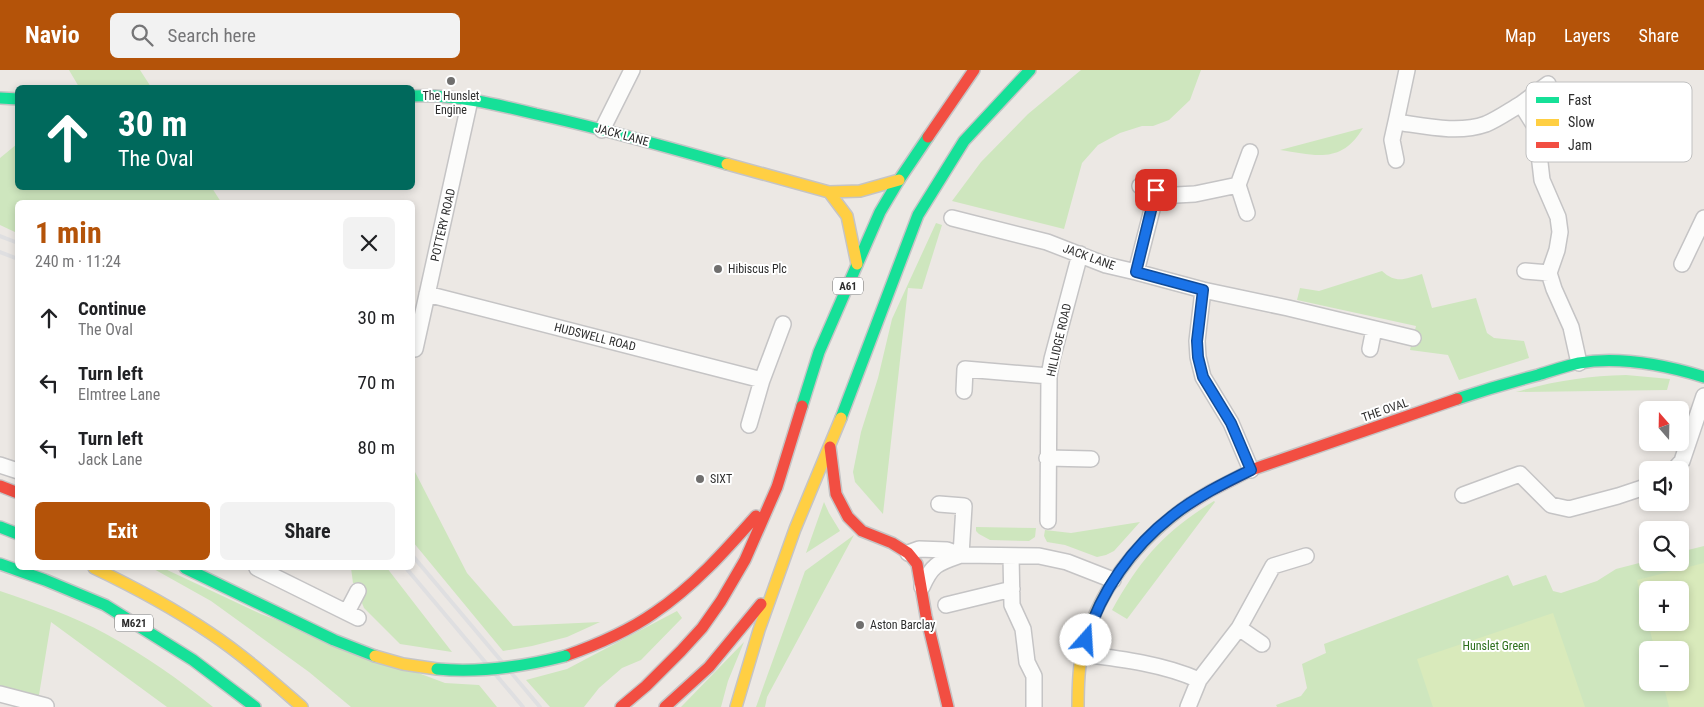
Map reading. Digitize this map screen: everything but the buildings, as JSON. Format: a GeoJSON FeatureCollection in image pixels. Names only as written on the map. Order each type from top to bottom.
{"type":"FeatureCollection","features":[{"type":"Feature","properties":{"kind":"main road"},"geometry":{"type":"LineString","coordinates":[[958,92],[974,70]]}},
{"type":"Feature","properties":{"kind":"main road","name":"A61"},"geometry":{"type":"LineString","coordinates":[[621,707],[646,686],[681,651],[702,628],[722,601],[745,560],[772,497],[819,352],[880,212],[958,92],[982,70]]}},
{"type":"Feature","properties":{"kind":"main road"},"geometry":{"type":"LineString","coordinates":[[736,707],[759,630],[795,529],[830,447],[918,215],[964,141],[1030,70]]}},
{"type":"Feature","properties":{"kind":"main road","name":"JACK LANE"},"geometry":{"type":"LineString","coordinates":[[415,96],[440,95],[520,110],[602,130],[829,192],[860,191],[900,180]]}},
{"type":"Feature","properties":{"kind":"main road"},"geometry":{"type":"LineString","coordinates":[[0,98],[15,99]]}},
{"type":"Feature","properties":{"kind":"main road"},"geometry":{"type":"LineString","coordinates":[[829,192],[846,216],[857,264]]}},
{"type":"Feature","properties":{"kind":"main road","name":"THE OVAL"},"geometry":{"type":"LineString","coordinates":[[1113,580],[1152,533],[1172,516],[1218,486],[1251,470],[1492,388],[1579,363],[1609,361],[1640,363],[1674,368],[1704,377]]}},
{"type":"Feature","properties":{"kind":"main road"},"geometry":{"type":"LineString","coordinates":[[830,447],[836,494],[848,517],[862,531],[892,543],[908,553],[916,564],[922,587],[926,616],[948,707]]}},
{"type":"Feature","properties":{"kind":"main road"},"geometry":{"type":"LineString","coordinates":[[0,486],[15,492]]}},
{"type":"Feature","properties":{"kind":"main road"},"geometry":{"type":"LineString","coordinates":[[189,570],[334,640],[366,653],[403,664],[437,669],[463,672],[502,670],[535,665],[565,656],[587,649],[626,631],[666,605],[704,571],[736,539],[772,497]]}},
{"type":"Feature","properties":{"kind":"main road"},"geometry":{"type":"LineString","coordinates":[[0,527],[15,533]]}},
{"type":"Feature","properties":{"kind":"main road","name":"M621"},"geometry":{"type":"LineString","coordinates":[[0,564],[15,569]]}},
{"type":"Feature","properties":{"kind":"main road","name":"M621"},"geometry":{"type":"LineString","coordinates":[[17,570],[106,605],[193,660],[254,707]]}},
{"type":"Feature","properties":{"kind":"main road","name":"M621"},"geometry":{"type":"LineString","coordinates":[[98,570],[151,596],[198,624],[247,660],[302,707]]}},
{"type":"Feature","properties":{"kind":"main road"},"geometry":{"type":"LineString","coordinates":[[1078,707],[1082,654],[1091,625],[1113,580]]}},
{"type":"Feature","properties":{"kind":"main road"},"geometry":{"type":"LineString","coordinates":[[665,707],[709,666],[776,585]]}},
{"type":"Feature","properties":{"kind":"street"},"geometry":{"type":"LineString","coordinates":[[602,130],[632,70]]}},
{"type":"Feature","properties":{"kind":"street"},"geometry":{"type":"LineString","coordinates":[[1396,160],[1392,140],[1407,70]]}},
{"type":"Feature","properties":{"kind":"street","name":"POTTERY ROAD"},"geometry":{"type":"LineString","coordinates":[[415,349],[470,100]]}},
{"type":"Feature","properties":{"kind":"street"},"geometry":{"type":"LineString","coordinates":[[1396,122],[1446,128],[1470,128],[1500,118],[1526,100]]}},
{"type":"Feature","properties":{"kind":"street"},"geometry":{"type":"LineString","coordinates":[[1520,104],[1526,113]]}},
{"type":"Feature","properties":{"kind":"street"},"geometry":{"type":"LineString","coordinates":[[1247,213],[1238,185],[1250,152]]}},
{"type":"Feature","properties":{"kind":"street"},"geometry":{"type":"LineString","coordinates":[[1540,162],[1542,180],[1558,217],[1560,232],[1557,250],[1549,273],[1554,290],[1571,327],[1579,363]]}},
{"type":"Feature","properties":{"kind":"street"},"geometry":{"type":"LineString","coordinates":[[1140,186],[1176,195],[1195,194],[1238,185]]}},
{"type":"Feature","properties":{"kind":"street"},"geometry":{"type":"LineString","coordinates":[[1136,272],[1156,190]]}},
{"type":"Feature","properties":{"kind":"street","name":"JACK LANE"},"geometry":{"type":"LineString","coordinates":[[952,218],[1047,242],[1106,265],[1203,290],[1413,338]]}},
{"type":"Feature","properties":{"kind":"street"},"geometry":{"type":"LineString","coordinates":[[1682,264],[1698,246],[1704,218]]}},
{"type":"Feature","properties":{"kind":"street","name":"HILLIDGE ROAD"},"geometry":{"type":"LineString","coordinates":[[1048,521],[1049,376],[1080,254]]}},
{"type":"Feature","properties":{"kind":"street"},"geometry":{"type":"LineString","coordinates":[[1525,271],[1549,273]]}},
{"type":"Feature","properties":{"kind":"street"},"geometry":{"type":"LineString","coordinates":[[1203,290],[1197,341],[1198,357],[1203,377],[1231,423],[1251,470]]}},
{"type":"Feature","properties":{"kind":"street","name":"HUDSWELL ROAD"},"geometry":{"type":"LineString","coordinates":[[427,294],[762,380]]}},
{"type":"Feature","properties":{"kind":"street"},"geometry":{"type":"LineString","coordinates":[[749,425],[762,380],[783,324]]}},
{"type":"Feature","properties":{"kind":"street"},"geometry":{"type":"LineString","coordinates":[[1370,349],[1374,329]]}},
{"type":"Feature","properties":{"kind":"street"},"geometry":{"type":"LineString","coordinates":[[964,391],[965,369],[1049,376]]}},
{"type":"Feature","properties":{"kind":"street"},"geometry":{"type":"LineString","coordinates":[[1682,461],[1704,396]]}},
{"type":"Feature","properties":{"kind":"street"},"geometry":{"type":"LineString","coordinates":[[1047,458],[1091,459]]}},
{"type":"Feature","properties":{"kind":"street"},"geometry":{"type":"LineString","coordinates":[[0,465],[15,470]]}},
{"type":"Feature","properties":{"kind":"street"},"geometry":{"type":"LineString","coordinates":[[1463,495],[1520,474],[1551,505],[1569,510],[1639,489]]}},
{"type":"Feature","properties":{"kind":"street"},"geometry":{"type":"LineString","coordinates":[[939,504],[964,506],[961,555]]}},
{"type":"Feature","properties":{"kind":"street"},"geometry":{"type":"LineString","coordinates":[[908,553],[919,550],[947,550],[961,555],[1039,556],[1067,562],[1113,580]]}},
{"type":"Feature","properties":{"kind":"street"},"geometry":{"type":"LineString","coordinates":[[922,587],[929,572],[940,562],[961,555]]}},
{"type":"Feature","properties":{"kind":"street"},"geometry":{"type":"LineString","coordinates":[[1010,556],[1012,605],[1023,629],[1027,662],[1034,676],[1034,707]]}},
{"type":"Feature","properties":{"kind":"street"},"geometry":{"type":"LineString","coordinates":[[1188,707],[1199,680],[1239,628],[1273,566],[1306,556]]}},
{"type":"Feature","properties":{"kind":"street"},"geometry":{"type":"LineString","coordinates":[[260,570],[353,615],[358,591]]}},
{"type":"Feature","properties":{"kind":"street"},"geometry":{"type":"LineString","coordinates":[[946,605],[1012,589]]}},
{"type":"Feature","properties":{"kind":"street"},"geometry":{"type":"LineString","coordinates":[[1239,628],[1262,644]]}},
{"type":"Feature","properties":{"kind":"street"},"geometry":{"type":"LineString","coordinates":[[1082,654],[1152,665],[1186,674],[1199,680]]}},
{"type":"Feature","properties":{"kind":"street"},"geometry":{"type":"LineString","coordinates":[[0,694],[46,706]]}},
{"type":"Feature","properties":{"kind":"green space"},"geometry":{"type":"Polygon","coordinates":[[[69,70],[140,70],[150,85],[78,85],[69,70]]]}},
{"type":"Feature","properties":{"kind":"green space"},"geometry":{"type":"Polygon","coordinates":[[[1081,70],[1201,70],[1190,100],[1169,120],[1153,126],[1142,126],[1120,133],[1098,145],[1082,163],[1064,229],[952,201],[981,162],[1028,114],[1081,70]]]}},
{"type":"Feature","properties":{"kind":"green space"},"geometry":{"type":"Polygon","coordinates":[[[1363,128],[1355,140],[1346,148],[1336,153],[1316,155],[1280,150],[1363,128]]]}},
{"type":"Feature","properties":{"kind":"green space"},"geometry":{"type":"Polygon","coordinates":[[[15,146],[15,190],[213,190],[220,200],[15,200],[15,232],[0,225],[0,158],[15,146]]]}},
{"type":"Feature","properties":{"kind":"green space"},"geometry":{"type":"Polygon","coordinates":[[[936,223],[942,225],[922,289],[908,288],[883,514],[855,482],[853,472],[861,432],[878,378],[892,319],[936,223]]]}},
{"type":"Feature","properties":{"kind":"green space"},"geometry":{"type":"Polygon","coordinates":[[[1382,271],[1396,279],[1406,279],[1422,274],[1432,308],[1476,298],[1487,333],[1494,338],[1524,341],[1529,358],[1459,380],[1448,355],[1410,350],[1416,326],[1297,300],[1300,288],[1319,291],[1382,271]]]}},
{"type":"Feature","properties":{"kind":"green space"},"geometry":{"type":"Polygon","coordinates":[[[1626,375],[1670,379],[1667,390],[1516,392],[1571,380],[1626,375]]]}},
{"type":"Feature","properties":{"kind":"green space"},"geometry":{"type":"Polygon","coordinates":[[[415,472],[467,573],[513,626],[600,622],[567,637],[503,651],[415,544],[415,472]]]}},
{"type":"Feature","properties":{"kind":"green space"},"geometry":{"type":"Polygon","coordinates":[[[1214,501],[1127,619],[1112,610],[1133,575],[1167,535],[1196,512],[1214,501]]]}},
{"type":"Feature","properties":{"kind":"green space"},"geometry":{"type":"Polygon","coordinates":[[[824,502],[840,531],[806,553],[824,502]]]}},
{"type":"Feature","properties":{"kind":"green space"},"geometry":{"type":"Polygon","coordinates":[[[1140,522],[1114,551],[1097,557],[1065,545],[1047,542],[1044,536],[1045,530],[1071,533],[1140,522]]]}},
{"type":"Feature","properties":{"kind":"green space"},"geometry":{"type":"Polygon","coordinates":[[[976,527],[1036,528],[1035,537],[1029,541],[990,540],[979,534],[976,531],[976,527]]]}},
{"type":"Feature","properties":{"kind":"green space"},"geometry":{"type":"Polygon","coordinates":[[[854,535],[767,697],[765,707],[756,707],[805,571],[854,535]]]}},
{"type":"Feature","properties":{"kind":"green space","name":"Hunslet Green"},"geometry":{"type":"Polygon","coordinates":[[[1704,546],[1704,707],[1277,707],[1276,705],[1301,696],[1307,688],[1302,664],[1326,653],[1324,644],[1508,575],[1513,586],[1546,575],[1553,591],[1561,593],[1597,581],[1616,569],[1639,563],[1639,571],[1689,571],[1689,550],[1704,546]]]}},
{"type":"Feature","properties":{"kind":"green space"},"geometry":{"type":"Polygon","coordinates":[[[1704,563],[1704,707],[1669,707],[1665,691],[1689,691],[1689,641],[1653,641],[1650,631],[1689,631],[1689,581],[1639,581],[1639,588],[1637,580],[1672,571],[1689,571],[1689,567],[1704,563]]]}},
{"type":"Feature","properties":{"kind":"green space"},"geometry":{"type":"Polygon","coordinates":[[[156,570],[167,570],[261,614],[445,683],[479,685],[497,707],[351,707],[309,672],[211,601],[156,570]]]}},
{"type":"Feature","properties":{"kind":"green space"},"geometry":{"type":"Polygon","coordinates":[[[351,570],[389,570],[452,652],[400,644],[364,608],[362,603],[365,589],[353,583],[351,570]]]}},
{"type":"Feature","properties":{"kind":"green space"},"geometry":{"type":"Polygon","coordinates":[[[0,591],[94,627],[161,668],[213,707],[167,707],[51,622],[38,701],[0,691],[0,591]]]}},
{"type":"Feature","properties":{"kind":"green space"},"geometry":{"type":"Polygon","coordinates":[[[677,611],[682,618],[641,660],[622,668],[599,688],[584,707],[550,707],[526,680],[567,669],[677,611]]]}},
{"type":"Feature","properties":{"kind":"green space"},"geometry":{"type":"Polygon","coordinates":[[[1553,613],[1585,707],[1433,707],[1417,659],[1553,613]]]}},
{"type":"Feature","properties":{"kind":"green space"},"geometry":{"type":"Polygon","coordinates":[[[744,642],[728,681],[721,707],[681,707],[744,642]]]}},
{"type":"Feature","properties":{"kind":"railway"},"geometry":{"type":"LineString","coordinates":[[0,236],[15,242]]}},
{"type":"Feature","properties":{"kind":"railway"},"geometry":{"type":"LineString","coordinates":[[0,252],[15,258]]}},
{"type":"Feature","properties":{"kind":"railway"},"geometry":{"type":"LineString","coordinates":[[415,559],[540,707]]}},
{"type":"Feature","properties":{"kind":"railway"},"geometry":{"type":"LineString","coordinates":[[408,570],[523,707]]}},
{"type":"Feature","properties":{"kind":"traffic: fast"},"geometry":{"type":"LineString","coordinates":[[841,418],[918,215],[964,141],[1030,70]]}},
{"type":"Feature","properties":{"kind":"traffic: fast"},"geometry":{"type":"LineString","coordinates":[[415,96],[474,100],[608,131],[727,164]]}},
{"type":"Feature","properties":{"kind":"traffic: fast"},"geometry":{"type":"LineString","coordinates":[[0,98],[15,99]]}},
{"type":"Feature","properties":{"kind":"traffic: fast"},"geometry":{"type":"LineString","coordinates":[[802,406],[819,352],[880,212],[928,137]]}},
{"type":"Feature","properties":{"kind":"traffic: fast"},"geometry":{"type":"LineString","coordinates":[[1457,399],[1579,363],[1595,361],[1626,361],[1658,365],[1704,377]]}},
{"type":"Feature","properties":{"kind":"traffic: fast"},"geometry":{"type":"LineString","coordinates":[[0,527],[15,533]]}},
{"type":"Feature","properties":{"kind":"traffic: fast"},"geometry":{"type":"LineString","coordinates":[[0,564],[15,569]]}},
{"type":"Feature","properties":{"kind":"traffic: fast"},"geometry":{"type":"LineString","coordinates":[[17,570],[105,605],[193,660],[255,707]]}},
{"type":"Feature","properties":{"kind":"traffic: fast"},"geometry":{"type":"LineString","coordinates":[[189,570],[334,640],[375,656]]}},
{"type":"Feature","properties":{"kind":"traffic: fast"},"geometry":{"type":"LineString","coordinates":[[437,669],[485,670],[565,656]]}},
{"type":"Feature","properties":{"kind":"traffic: slow"},"geometry":{"type":"LineString","coordinates":[[727,164],[829,192],[860,191],[899,180]]}},
{"type":"Feature","properties":{"kind":"traffic: slow"},"geometry":{"type":"LineString","coordinates":[[829,192],[847,216],[857,264]]}},
{"type":"Feature","properties":{"kind":"traffic: slow"},"geometry":{"type":"LineString","coordinates":[[736,707],[759,630],[795,529],[841,418]]}},
{"type":"Feature","properties":{"kind":"traffic: slow"},"geometry":{"type":"LineString","coordinates":[[1078,707],[1079,673],[1082,653],[1097,609],[1109,588],[1136,550],[1170,518],[1189,504]]}},
{"type":"Feature","properties":{"kind":"traffic: slow"},"geometry":{"type":"LineString","coordinates":[[98,570],[153,598],[222,641],[302,707]]}},
{"type":"Feature","properties":{"kind":"traffic: slow"},"geometry":{"type":"LineString","coordinates":[[375,656],[403,664],[437,669]]}},
{"type":"Feature","properties":{"kind":"traffic: jam"},"geometry":{"type":"LineString","coordinates":[[928,137],[974,70]]}},
{"type":"Feature","properties":{"kind":"traffic: jam"},"geometry":{"type":"LineString","coordinates":[[1189,504],[1251,470],[1457,399]]}},
{"type":"Feature","properties":{"kind":"traffic: jam"},"geometry":{"type":"LineString","coordinates":[[621,707],[646,686],[681,651],[702,628],[721,601],[745,560],[777,487],[802,406]]}},
{"type":"Feature","properties":{"kind":"traffic: jam"},"geometry":{"type":"LineString","coordinates":[[830,447],[836,494],[848,517],[862,531],[892,543],[908,553],[917,564],[926,616],[948,707]]}},
{"type":"Feature","properties":{"kind":"traffic: jam"},"geometry":{"type":"LineString","coordinates":[[0,486],[15,492]]}},
{"type":"Feature","properties":{"kind":"traffic: jam"},"geometry":{"type":"LineString","coordinates":[[565,656],[600,643],[622,632],[644,620],[668,603],[708,568],[756,516]]}},
{"type":"Feature","properties":{"kind":"traffic: jam"},"geometry":{"type":"LineString","coordinates":[[665,707],[709,667],[761,604]]}},
{"type":"Feature","properties":{"kind":"place","name":"The Hunslet Engine"},"geometry":{"type":"Point","coordinates":[451,81]}},
{"type":"Feature","properties":{"kind":"place","name":"Hibiscus Plc"},"geometry":{"type":"Point","coordinates":[718,269]}},
{"type":"Feature","properties":{"kind":"place","name":"SIXT"},"geometry":{"type":"Point","coordinates":[700,479]}},
{"type":"Feature","properties":{"kind":"place","name":"Aston Barclay"},"geometry":{"type":"Point","coordinates":[860,625]}},
{"type":"Feature","properties":{"kind":"route"},"geometry":{"type":"LineString","coordinates":[[1086,640],[1101,602],[1113,580],[1152,533],[1194,500],[1251,470],[1231,423],[1203,377],[1198,357],[1197,341],[1203,290],[1136,272],[1156,190]]}}]}
